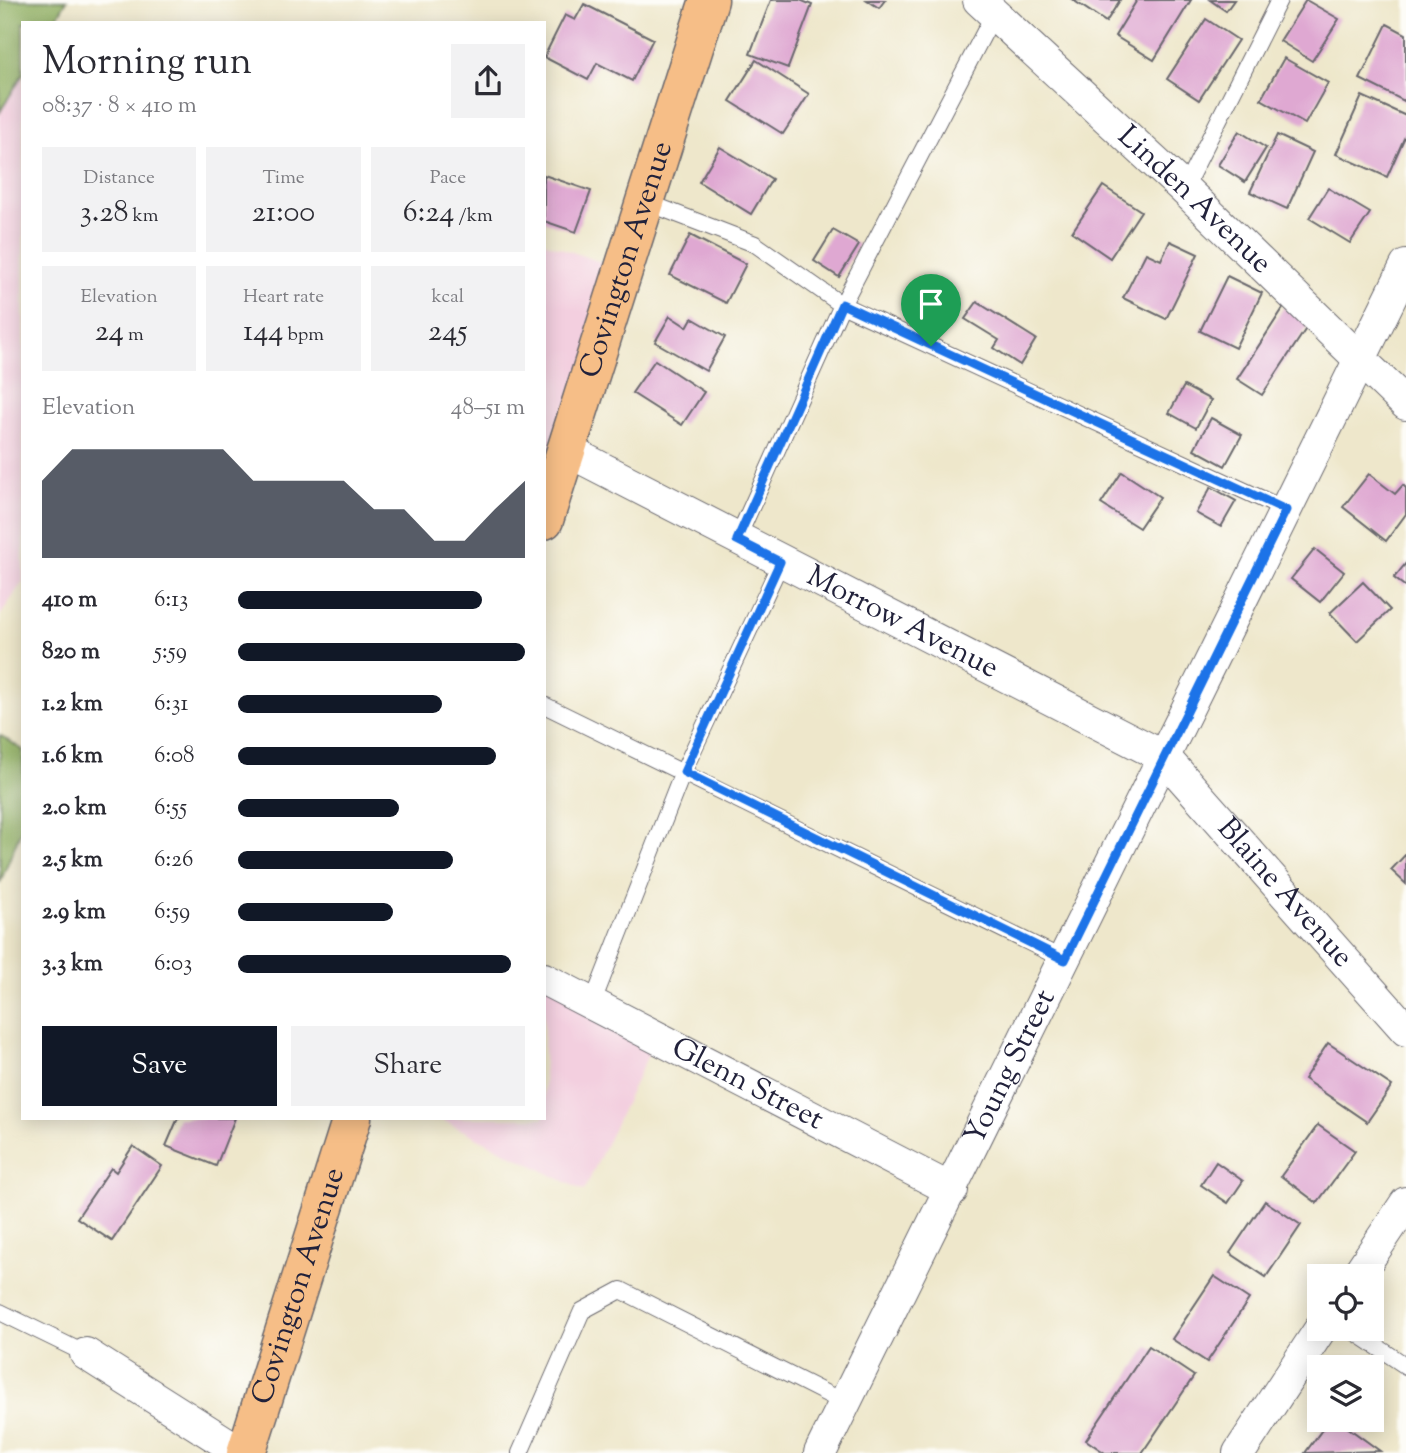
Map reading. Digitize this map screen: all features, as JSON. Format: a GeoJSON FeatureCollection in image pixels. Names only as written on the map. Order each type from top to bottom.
{"type":"FeatureCollection","features":[{"type":"Feature","properties":{"kind":"main road","name":"Covington Avenue"},"geometry":{"type":"LineString","coordinates":[[546,514],[709,0]]}},
{"type":"Feature","properties":{"kind":"main road","name":"Covington Avenue"},"geometry":{"type":"LineString","coordinates":[[244,1453],[351,1120]]}},
{"type":"Feature","properties":{"kind":"street","name":"Linden Avenue"},"geometry":{"type":"LineString","coordinates":[[986,7],[1184,189],[1406,404]]}},
{"type":"Feature","properties":{"kind":"street","name":"Young Street"},"geometry":{"type":"LineString","coordinates":[[820,1453],[1406,266]]}},
{"type":"Feature","properties":{"kind":"street","name":"Morrow Avenue"},"geometry":{"type":"LineString","coordinates":[[566,450],[1164,757]]}},
{"type":"Feature","properties":{"kind":"street","name":"Blaine Avenue"},"geometry":{"type":"LineString","coordinates":[[1164,757],[1406,1030]]}},
{"type":"Feature","properties":{"kind":"street","name":"Glenn Street"},"geometry":{"type":"LineString","coordinates":[[546,980],[952,1190]]}},
{"type":"Feature","properties":{"kind":"street"},"geometry":{"type":"LineString","coordinates":[[1365,1264],[1406,1203]]}},
{"type":"Feature","properties":{"kind":"street"},"geometry":{"type":"LineString","coordinates":[[1239,1453],[1312,1341]]}},
{"type":"Feature","properties":{"kind":"street"},"geometry":{"type":"LineString","coordinates":[[86,1354],[244,1453]]}},
{"type":"Feature","properties":{"kind":"lane"},"geometry":{"type":"LineString","coordinates":[[1184,189],[1279,0]]}},
{"type":"Feature","properties":{"kind":"lane"},"geometry":{"type":"LineString","coordinates":[[737,540],[842,304],[986,7]]}},
{"type":"Feature","properties":{"kind":"lane"},"geometry":{"type":"LineString","coordinates":[[646,202],[755,244],[842,304],[1286,510]]}},
{"type":"Feature","properties":{"kind":"lane"},"geometry":{"type":"LineString","coordinates":[[592,1004],[684,772],[780,562]]}},
{"type":"Feature","properties":{"kind":"lane"},"geometry":{"type":"LineString","coordinates":[[546,706],[1065,960]]}},
{"type":"Feature","properties":{"kind":"lane"},"geometry":{"type":"LineString","coordinates":[[520,1453],[582,1311],[621,1290],[845,1403]]}},
{"type":"Feature","properties":{"kind":"lane"},"geometry":{"type":"LineString","coordinates":[[0,1312],[86,1354]]}},
{"type":"Feature","properties":{"kind":"lane"},"geometry":{"type":"LineString","coordinates":[[1368,1341],[1406,1366]]}},
{"type":"Feature","properties":{"kind":"shaded area"},"geometry":{"type":"Polygon","coordinates":[[[21,77],[21,584],[0,616],[0,112],[21,77]]]}},
{"type":"Feature","properties":{"kind":"shaded area"},"geometry":{"type":"Polygon","coordinates":[[[546,243],[623,270],[546,489],[546,243]]]}},
{"type":"Feature","properties":{"kind":"shaded area"},"geometry":{"type":"Polygon","coordinates":[[[546,980],[656,1038],[584,1191],[442,1120],[546,1120],[546,980]]]}},
{"type":"Feature","properties":{"kind":"green space"},"geometry":{"type":"Polygon","coordinates":[[[0,0],[67,0],[55,21],[21,21],[21,77],[0,112],[0,0]]]}},
{"type":"Feature","properties":{"kind":"green space"},"geometry":{"type":"Polygon","coordinates":[[[0,735],[21,749],[21,830],[0,883],[0,735]]]}},
{"type":"Feature","properties":{"kind":"building"},"geometry":{"type":"Polygon","coordinates":[[[771,0],[800,0],[812,5],[788,68],[750,54],[771,0]]]}},
{"type":"Feature","properties":{"kind":"building"},"geometry":{"type":"Polygon","coordinates":[[[867,0],[885,0],[879,8],[867,0]]]}},
{"type":"Feature","properties":{"kind":"building"},"geometry":{"type":"Polygon","coordinates":[[[1073,0],[1120,0],[1106,22],[1073,0]]]}},
{"type":"Feature","properties":{"kind":"building"},"geometry":{"type":"Polygon","coordinates":[[[1137,0],[1191,0],[1154,60],[1115,36],[1137,0]]]}},
{"type":"Feature","properties":{"kind":"building"},"geometry":{"type":"Polygon","coordinates":[[[1210,0],[1234,0],[1226,11],[1210,0]]]}},
{"type":"Feature","properties":{"kind":"building"},"geometry":{"type":"Polygon","coordinates":[[[1306,0],[1339,19],[1312,61],[1280,41],[1306,0]]]}},
{"type":"Feature","properties":{"kind":"building"},"geometry":{"type":"Polygon","coordinates":[[[584,4],[653,39],[632,81],[597,63],[588,80],[546,58],[565,15],[575,20],[584,4]]]}},
{"type":"Feature","properties":{"kind":"building"},"geometry":{"type":"Polygon","coordinates":[[[1206,19],[1238,40],[1199,100],[1167,79],[1206,19]]]}},
{"type":"Feature","properties":{"kind":"building"},"geometry":{"type":"Polygon","coordinates":[[[1387,24],[1406,34],[1406,102],[1360,79],[1387,24]]]}},
{"type":"Feature","properties":{"kind":"building"},"geometry":{"type":"Polygon","coordinates":[[[1284,58],[1328,83],[1305,124],[1261,99],[1284,58]]]}},
{"type":"Feature","properties":{"kind":"building"},"geometry":{"type":"Polygon","coordinates":[[[756,60],[809,94],[783,134],[730,101],[756,60]]]}},
{"type":"Feature","properties":{"kind":"building"},"geometry":{"type":"Polygon","coordinates":[[[1362,96],[1406,116],[1406,134],[1387,177],[1336,154],[1362,96]]]}},
{"type":"Feature","properties":{"kind":"building"},"geometry":{"type":"Polygon","coordinates":[[[1239,131],[1266,148],[1245,182],[1218,165],[1239,131]]]}},
{"type":"Feature","properties":{"kind":"building"},"geometry":{"type":"Polygon","coordinates":[[[1277,135],[1313,152],[1287,209],[1250,192],[1277,135]]]}},
{"type":"Feature","properties":{"kind":"building"},"geometry":{"type":"Polygon","coordinates":[[[720,147],[772,179],[751,214],[699,182],[720,147]]]}},
{"type":"Feature","properties":{"kind":"building"},"geometry":{"type":"Polygon","coordinates":[[[546,176],[591,191],[576,232],[546,222],[546,176]]]}},
{"type":"Feature","properties":{"kind":"building"},"geometry":{"type":"Polygon","coordinates":[[[1103,186],[1141,211],[1110,258],[1072,232],[1103,186]]]}},
{"type":"Feature","properties":{"kind":"building"},"geometry":{"type":"Polygon","coordinates":[[[1328,188],[1370,213],[1350,243],[1309,218],[1328,188]]]}},
{"type":"Feature","properties":{"kind":"building"},"geometry":{"type":"Polygon","coordinates":[[[833,230],[859,245],[839,277],[814,261],[833,230]]]}},
{"type":"Feature","properties":{"kind":"building"},"geometry":{"type":"Polygon","coordinates":[[[690,235],[746,264],[726,303],[670,275],[690,235]]]}},
{"type":"Feature","properties":{"kind":"building"},"geometry":{"type":"Polygon","coordinates":[[[1170,241],[1198,254],[1166,319],[1123,298],[1146,253],[1161,260],[1170,241]]]}},
{"type":"Feature","properties":{"kind":"building"},"geometry":{"type":"Polygon","coordinates":[[[1227,276],[1262,293],[1235,348],[1200,331],[1227,276]]]}},
{"type":"Feature","properties":{"kind":"building"},"geometry":{"type":"Polygon","coordinates":[[[977,302],[1036,339],[1020,365],[994,348],[999,340],[965,319],[977,302]]]}},
{"type":"Feature","properties":{"kind":"building"},"geometry":{"type":"Polygon","coordinates":[[[1284,307],[1309,324],[1262,395],[1237,379],[1284,307]]]}},
{"type":"Feature","properties":{"kind":"building"},"geometry":{"type":"Polygon","coordinates":[[[670,316],[687,327],[692,318],[725,337],[706,371],[655,342],[670,316]]]}},
{"type":"Feature","properties":{"kind":"building"},"geometry":{"type":"Polygon","coordinates":[[[655,360],[704,392],[682,425],[632,393],[655,360]]]}},
{"type":"Feature","properties":{"kind":"building"},"geometry":{"type":"Polygon","coordinates":[[[1184,386],[1211,400],[1196,428],[1169,413],[1184,386]]]}},
{"type":"Feature","properties":{"kind":"building"},"geometry":{"type":"Polygon","coordinates":[[[1211,418],[1242,435],[1225,466],[1194,449],[1211,418]]]}},
{"type":"Feature","properties":{"kind":"building"},"geometry":{"type":"Polygon","coordinates":[[[1122,472],[1160,497],[1139,528],[1101,504],[1122,472]]]}},
{"type":"Feature","properties":{"kind":"building"},"geometry":{"type":"Polygon","coordinates":[[[1369,474],[1395,494],[1403,485],[1406,488],[1406,514],[1386,541],[1343,507],[1369,474]]]}},
{"type":"Feature","properties":{"kind":"building"},"geometry":{"type":"Polygon","coordinates":[[[1211,487],[1236,501],[1221,527],[1196,513],[1211,487]]]}},
{"type":"Feature","properties":{"kind":"building"},"geometry":{"type":"Polygon","coordinates":[[[1315,549],[1344,572],[1320,602],[1291,579],[1315,549]]]}},
{"type":"Feature","properties":{"kind":"building"},"geometry":{"type":"Polygon","coordinates":[[[1406,563],[1406,587],[1394,578],[1406,563]]]}},
{"type":"Feature","properties":{"kind":"building"},"geometry":{"type":"Polygon","coordinates":[[[1363,582],[1390,610],[1357,641],[1330,613],[1363,582]]]}},
{"type":"Feature","properties":{"kind":"building"},"geometry":{"type":"Polygon","coordinates":[[[1406,854],[1406,884],[1391,870],[1406,854]]]}},
{"type":"Feature","properties":{"kind":"building"},"geometry":{"type":"Polygon","coordinates":[[[1328,1043],[1392,1086],[1367,1122],[1304,1079],[1328,1043]]]}},
{"type":"Feature","properties":{"kind":"building"},"geometry":{"type":"Polygon","coordinates":[[[177,1120],[234,1120],[216,1166],[166,1146],[177,1120]]]}},
{"type":"Feature","properties":{"kind":"building"},"geometry":{"type":"Polygon","coordinates":[[[1318,1125],[1355,1151],[1317,1203],[1281,1176],[1318,1125]]]}},
{"type":"Feature","properties":{"kind":"building"},"geometry":{"type":"Polygon","coordinates":[[[133,1146],[162,1166],[112,1241],[77,1218],[111,1168],[116,1172],[133,1146]]]}},
{"type":"Feature","properties":{"kind":"building"},"geometry":{"type":"Polygon","coordinates":[[[1216,1162],[1243,1181],[1228,1203],[1201,1185],[1216,1162]]]}},
{"type":"Feature","properties":{"kind":"building"},"geometry":{"type":"Polygon","coordinates":[[[1265,1201],[1301,1225],[1266,1277],[1230,1253],[1265,1201]]]}},
{"type":"Feature","properties":{"kind":"building"},"geometry":{"type":"Polygon","coordinates":[[[1214,1276],[1249,1299],[1207,1362],[1172,1339],[1214,1276]]]}},
{"type":"Feature","properties":{"kind":"building"},"geometry":{"type":"Polygon","coordinates":[[[1149,1346],[1194,1376],[1142,1453],[1105,1453],[1086,1440],[1149,1346]]]}},
{"type":"Feature","properties":{"kind":"building"},"geometry":{"type":"Polygon","coordinates":[[[1320,1432],[1354,1432],[1380,1451],[1305,1453],[1320,1432]]]}},
{"type":"Feature","properties":{"kind":"route"},"geometry":{"type":"LineString","coordinates":[[842,304],[931,346],[1286,510],[1065,960],[684,772],[780,562],[737,540],[842,304]]}}]}
